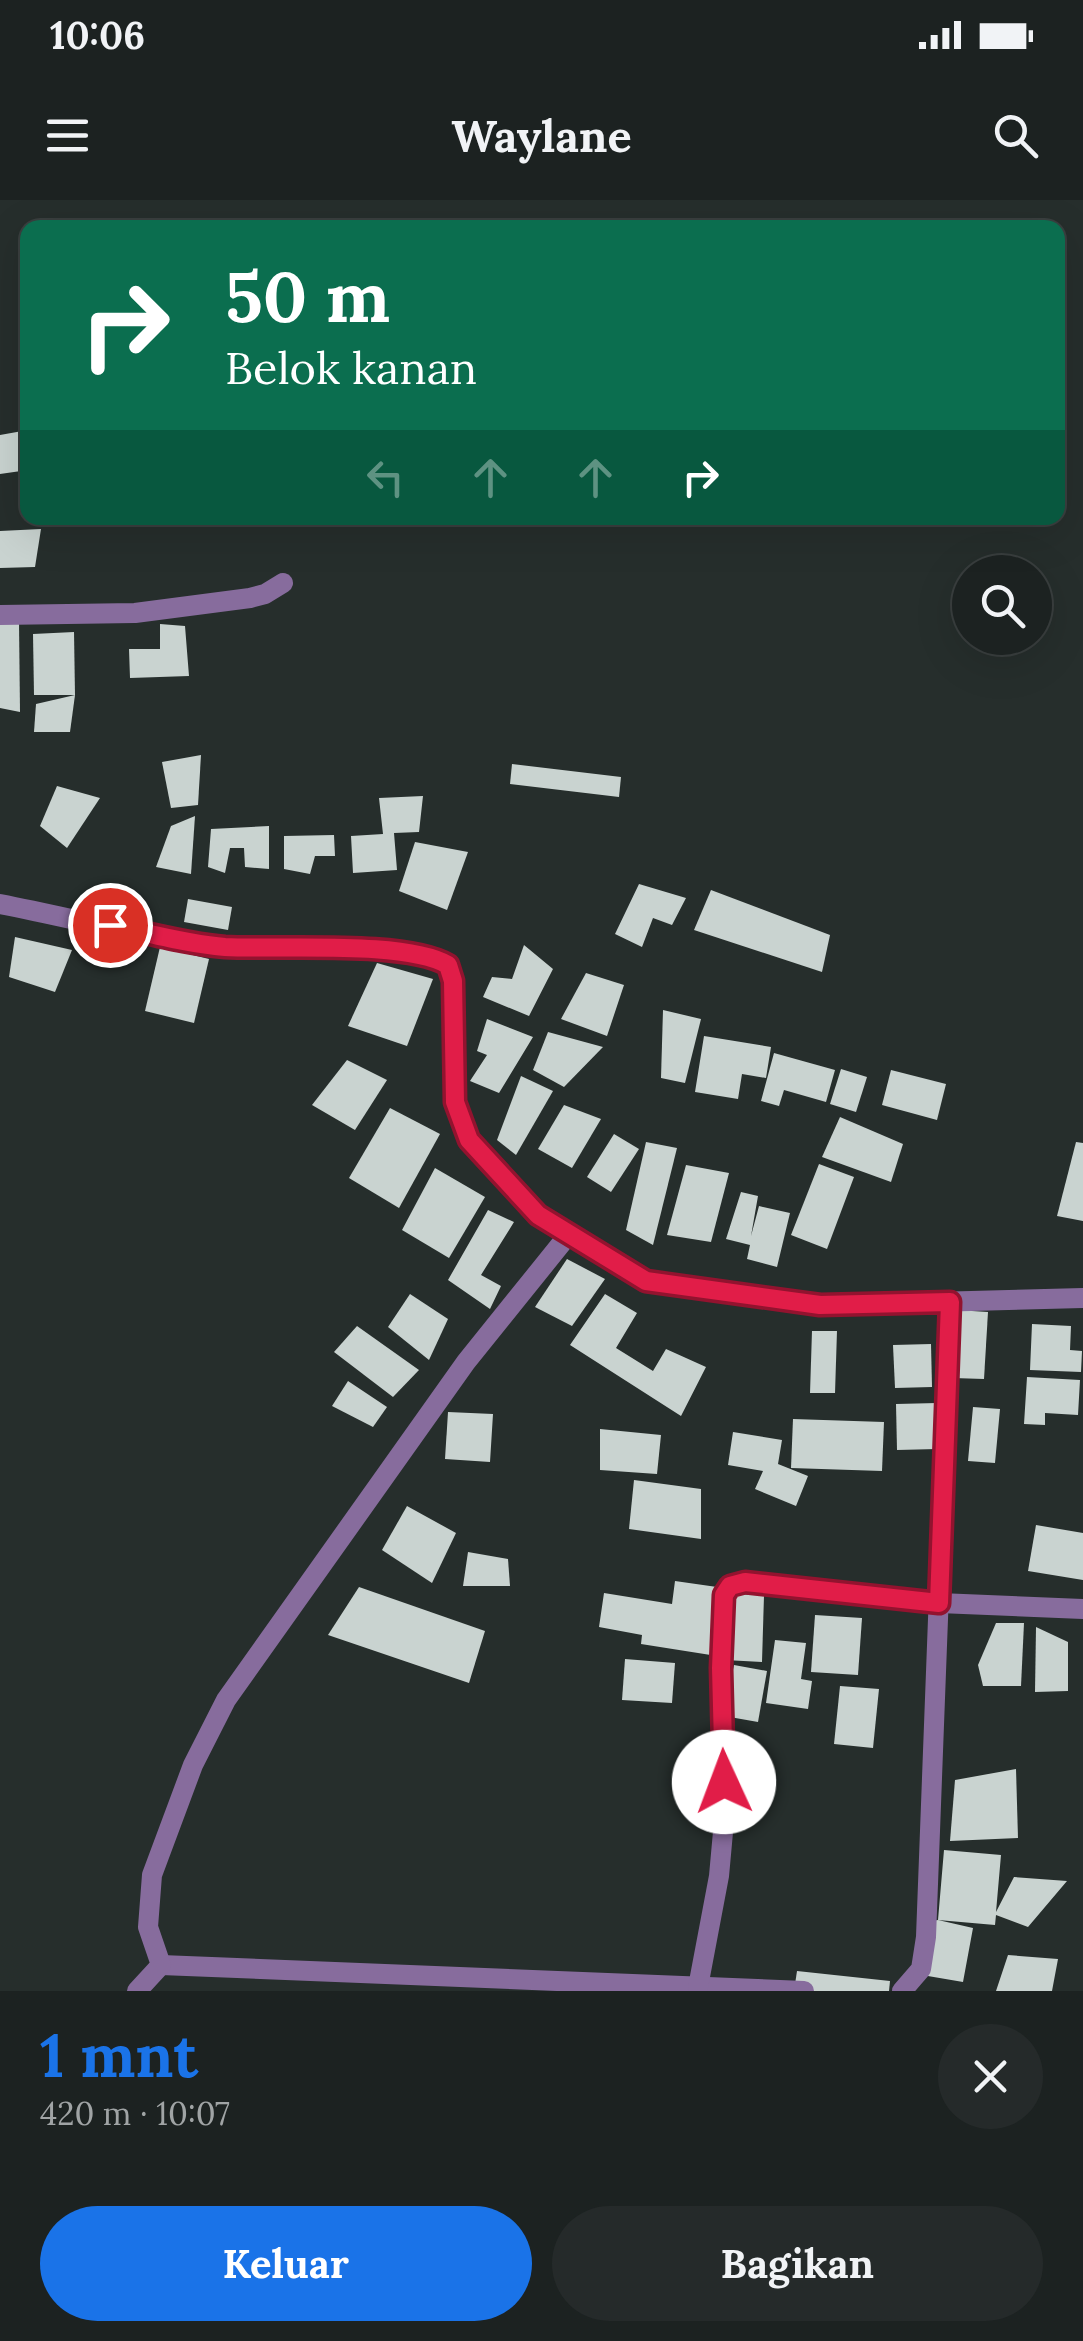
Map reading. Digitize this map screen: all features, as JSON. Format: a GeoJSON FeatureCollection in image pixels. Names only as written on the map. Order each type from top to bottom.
{"type":"FeatureCollection","features":[{"type":"Feature","properties":{"kind":"street"},"geometry":{"type":"LineString","coordinates":[[0,615],[135,613],[250,598],[284,584]]}},
{"type":"Feature","properties":{"kind":"street"},"geometry":{"type":"LineString","coordinates":[[0,904],[220,947],[402,952],[436,957],[448,965],[453,981],[455,1102],[469,1140],[538,1215],[646,1281],[820,1305],[1083,1298]]}},
{"type":"Feature","properties":{"kind":"street"},"geometry":{"type":"LineString","coordinates":[[161,1965],[148,1928],[152,1876],[193,1765],[226,1700],[466,1362],[569,1234]]}},
{"type":"Feature","properties":{"kind":"street"},"geometry":{"type":"LineString","coordinates":[[902,1991],[921,1969],[926,1937],[950,1302]]}},
{"type":"Feature","properties":{"kind":"street"},"geometry":{"type":"LineString","coordinates":[[698,1987],[724,1827],[721,1668],[724,1595],[730,1586],[745,1582],[939,1603],[1083,1609]]}},
{"type":"Feature","properties":{"kind":"street"},"geometry":{"type":"LineString","coordinates":[[136,1991],[161,1965],[804,1991]]}},
{"type":"Feature","properties":{"kind":"building"},"geometry":{"type":"Polygon","coordinates":[[[20,431],[20,471],[0,474],[0,435],[20,431]]]}},
{"type":"Feature","properties":{"kind":"building"},"geometry":{"type":"Polygon","coordinates":[[[41,529],[35,567],[0,568],[0,531],[41,529]]]}},
{"type":"Feature","properties":{"kind":"building"},"geometry":{"type":"Polygon","coordinates":[[[19,622],[20,712],[0,708],[0,624],[19,622]]]}},
{"type":"Feature","properties":{"kind":"building"},"geometry":{"type":"Polygon","coordinates":[[[160,624],[185,626],[189,676],[130,678],[129,649],[160,649],[160,624]]]}},
{"type":"Feature","properties":{"kind":"building"},"geometry":{"type":"Polygon","coordinates":[[[74,632],[75,695],[34,695],[33,634],[74,632]]]}},
{"type":"Feature","properties":{"kind":"building"},"geometry":{"type":"Polygon","coordinates":[[[75,695],[70,732],[34,732],[36,704],[75,695]]]}},
{"type":"Feature","properties":{"kind":"building"},"geometry":{"type":"Polygon","coordinates":[[[201,755],[198,805],[171,808],[162,762],[201,755]]]}},
{"type":"Feature","properties":{"kind":"building"},"geometry":{"type":"Polygon","coordinates":[[[512,764],[621,777],[619,797],[510,784],[512,764]]]}},
{"type":"Feature","properties":{"kind":"building"},"geometry":{"type":"Polygon","coordinates":[[[57,786],[100,798],[67,848],[40,826],[57,786]]]}},
{"type":"Feature","properties":{"kind":"building"},"geometry":{"type":"Polygon","coordinates":[[[423,796],[419,832],[394,833],[397,870],[353,873],[351,836],[383,834],[379,798],[423,796]]]}},
{"type":"Feature","properties":{"kind":"building"},"geometry":{"type":"Polygon","coordinates":[[[195,816],[191,874],[156,867],[171,826],[195,816]]]}},
{"type":"Feature","properties":{"kind":"building"},"geometry":{"type":"Polygon","coordinates":[[[269,826],[269,869],[245,867],[244,848],[230,848],[225,873],[208,867],[211,829],[269,826]]]}},
{"type":"Feature","properties":{"kind":"building"},"geometry":{"type":"Polygon","coordinates":[[[334,835],[335,856],[315,856],[310,874],[284,869],[284,836],[334,835]]]}},
{"type":"Feature","properties":{"kind":"building"},"geometry":{"type":"Polygon","coordinates":[[[415,842],[468,852],[447,910],[399,891],[415,842]]]}},
{"type":"Feature","properties":{"kind":"building"},"geometry":{"type":"Polygon","coordinates":[[[639,884],[686,898],[672,925],[653,918],[642,947],[615,934],[639,884]]]}},
{"type":"Feature","properties":{"kind":"building"},"geometry":{"type":"Polygon","coordinates":[[[711,890],[830,935],[822,972],[694,930],[711,890]]]}},
{"type":"Feature","properties":{"kind":"building"},"geometry":{"type":"Polygon","coordinates":[[[188,899],[232,907],[228,930],[184,922],[188,899]]]}},
{"type":"Feature","properties":{"kind":"building"},"geometry":{"type":"Polygon","coordinates":[[[15,937],[72,950],[55,992],[9,977],[15,937]]]}},
{"type":"Feature","properties":{"kind":"building"},"geometry":{"type":"Polygon","coordinates":[[[524,945],[553,969],[529,1016],[483,997],[492,977],[512,979],[524,945]]]}},
{"type":"Feature","properties":{"kind":"building"},"geometry":{"type":"Polygon","coordinates":[[[160,947],[209,959],[194,1023],[145,1011],[160,947]]]}},
{"type":"Feature","properties":{"kind":"building"},"geometry":{"type":"Polygon","coordinates":[[[377,963],[433,979],[407,1046],[348,1026],[377,963]]]}},
{"type":"Feature","properties":{"kind":"building"},"geometry":{"type":"Polygon","coordinates":[[[586,973],[624,985],[607,1036],[561,1019],[586,973]]]}},
{"type":"Feature","properties":{"kind":"building"},"geometry":{"type":"Polygon","coordinates":[[[663,1010],[701,1019],[685,1083],[661,1078],[663,1010]]]}},
{"type":"Feature","properties":{"kind":"building"},"geometry":{"type":"Polygon","coordinates":[[[487,1019],[533,1037],[499,1093],[470,1081],[487,1055],[477,1051],[487,1019]]]}},
{"type":"Feature","properties":{"kind":"building"},"geometry":{"type":"Polygon","coordinates":[[[548,1032],[603,1047],[564,1087],[533,1070],[548,1032]]]}},
{"type":"Feature","properties":{"kind":"building"},"geometry":{"type":"Polygon","coordinates":[[[704,1036],[771,1047],[766,1078],[742,1074],[738,1099],[695,1092],[704,1036]]]}},
{"type":"Feature","properties":{"kind":"building"},"geometry":{"type":"Polygon","coordinates":[[[774,1053],[835,1070],[826,1102],[784,1090],[779,1106],[761,1101],[774,1053]]]}},
{"type":"Feature","properties":{"kind":"building"},"geometry":{"type":"Polygon","coordinates":[[[347,1060],[387,1080],[355,1130],[312,1105],[347,1060]]]}},
{"type":"Feature","properties":{"kind":"building"},"geometry":{"type":"Polygon","coordinates":[[[841,1069],[867,1077],[856,1112],[830,1104],[841,1069]]]}},
{"type":"Feature","properties":{"kind":"building"},"geometry":{"type":"Polygon","coordinates":[[[891,1070],[946,1084],[937,1120],[882,1105],[891,1070]]]}},
{"type":"Feature","properties":{"kind":"building"},"geometry":{"type":"Polygon","coordinates":[[[521,1076],[553,1091],[516,1155],[497,1140],[521,1076]]]}},
{"type":"Feature","properties":{"kind":"building"},"geometry":{"type":"Polygon","coordinates":[[[564,1105],[601,1119],[572,1168],[538,1149],[564,1105]]]}},
{"type":"Feature","properties":{"kind":"building"},"geometry":{"type":"Polygon","coordinates":[[[390,1108],[440,1134],[399,1208],[349,1178],[390,1108]]]}},
{"type":"Feature","properties":{"kind":"building"},"geometry":{"type":"Polygon","coordinates":[[[840,1117],[903,1144],[891,1182],[822,1157],[840,1117]]]}},
{"type":"Feature","properties":{"kind":"building"},"geometry":{"type":"Polygon","coordinates":[[[614,1134],[639,1149],[611,1192],[587,1177],[614,1134]]]}},
{"type":"Feature","properties":{"kind":"building"},"geometry":{"type":"Polygon","coordinates":[[[646,1142],[677,1148],[653,1245],[626,1230],[646,1142]]]}},
{"type":"Feature","properties":{"kind":"building"},"geometry":{"type":"Polygon","coordinates":[[[1076,1142],[1083,1143],[1083,1221],[1057,1216],[1076,1142]]]}},
{"type":"Feature","properties":{"kind":"building"},"geometry":{"type":"Polygon","coordinates":[[[819,1164],[854,1177],[827,1249],[791,1235],[819,1164]]]}},
{"type":"Feature","properties":{"kind":"building"},"geometry":{"type":"Polygon","coordinates":[[[686,1165],[729,1173],[711,1242],[667,1235],[686,1165]]]}},
{"type":"Feature","properties":{"kind":"building"},"geometry":{"type":"Polygon","coordinates":[[[435,1168],[485,1197],[449,1258],[402,1230],[435,1168]]]}},
{"type":"Feature","properties":{"kind":"building"},"geometry":{"type":"Polygon","coordinates":[[[741,1192],[758,1196],[751,1236],[759,1206],[790,1213],[777,1267],[747,1259],[750,1245],[726,1239],[741,1192]]]}},
{"type":"Feature","properties":{"kind":"building"},"geometry":{"type":"Polygon","coordinates":[[[488,1210],[514,1222],[481,1275],[501,1286],[490,1309],[448,1280],[488,1210]]]}},
{"type":"Feature","properties":{"kind":"building"},"geometry":{"type":"Polygon","coordinates":[[[567,1259],[605,1279],[572,1326],[535,1307],[567,1259]]]}},
{"type":"Feature","properties":{"kind":"building"},"geometry":{"type":"Polygon","coordinates":[[[410,1294],[448,1319],[429,1360],[388,1327],[410,1294]]]}},
{"type":"Feature","properties":{"kind":"building"},"geometry":{"type":"Polygon","coordinates":[[[605,1294],[637,1313],[616,1348],[653,1371],[666,1349],[706,1367],[681,1416],[570,1345],[605,1294]]]}},
{"type":"Feature","properties":{"kind":"building"},"geometry":{"type":"Polygon","coordinates":[[[956,1310],[988,1312],[984,1379],[953,1378],[956,1310]]]}},
{"type":"Feature","properties":{"kind":"building"},"geometry":{"type":"Polygon","coordinates":[[[1032,1324],[1071,1326],[1070,1350],[1082,1351],[1081,1372],[1030,1370],[1032,1324]]]}},
{"type":"Feature","properties":{"kind":"building"},"geometry":{"type":"Polygon","coordinates":[[[357,1326],[419,1370],[393,1397],[334,1352],[357,1326]]]}},
{"type":"Feature","properties":{"kind":"building"},"geometry":{"type":"Polygon","coordinates":[[[812,1331],[837,1331],[835,1393],[810,1393],[812,1331]]]}},
{"type":"Feature","properties":{"kind":"building"},"geometry":{"type":"Polygon","coordinates":[[[931,1344],[932,1387],[895,1388],[893,1345],[931,1344]]]}},
{"type":"Feature","properties":{"kind":"building"},"geometry":{"type":"Polygon","coordinates":[[[1027,1377],[1080,1380],[1078,1415],[1045,1413],[1045,1425],[1024,1424],[1027,1377]]]}},
{"type":"Feature","properties":{"kind":"building"},"geometry":{"type":"Polygon","coordinates":[[[348,1381],[387,1407],[373,1427],[332,1406],[348,1381]]]}},
{"type":"Feature","properties":{"kind":"building"},"geometry":{"type":"Polygon","coordinates":[[[937,1403],[937,1449],[897,1450],[896,1404],[937,1403]]]}},
{"type":"Feature","properties":{"kind":"building"},"geometry":{"type":"Polygon","coordinates":[[[973,1407],[1000,1409],[995,1463],[968,1461],[973,1407]]]}},
{"type":"Feature","properties":{"kind":"building"},"geometry":{"type":"Polygon","coordinates":[[[448,1412],[493,1414],[490,1462],[445,1459],[448,1412]]]}},
{"type":"Feature","properties":{"kind":"building"},"geometry":{"type":"Polygon","coordinates":[[[793,1419],[884,1422],[882,1471],[791,1468],[793,1419]]]}},
{"type":"Feature","properties":{"kind":"building"},"geometry":{"type":"Polygon","coordinates":[[[600,1429],[661,1435],[657,1474],[600,1470],[600,1429]]]}},
{"type":"Feature","properties":{"kind":"building"},"geometry":{"type":"Polygon","coordinates":[[[733,1432],[782,1440],[778,1464],[808,1476],[796,1506],[755,1489],[763,1471],[728,1465],[733,1432]]]}},
{"type":"Feature","properties":{"kind":"building"},"geometry":{"type":"Polygon","coordinates":[[[634,1480],[701,1489],[701,1539],[629,1529],[634,1480]]]}},
{"type":"Feature","properties":{"kind":"building"},"geometry":{"type":"Polygon","coordinates":[[[407,1506],[456,1533],[432,1583],[382,1550],[407,1506]]]}},
{"type":"Feature","properties":{"kind":"building"},"geometry":{"type":"Polygon","coordinates":[[[1036,1525],[1083,1533],[1083,1580],[1028,1571],[1036,1525]]]}},
{"type":"Feature","properties":{"kind":"building"},"geometry":{"type":"Polygon","coordinates":[[[468,1552],[508,1559],[510,1586],[463,1586],[468,1552]]]}},
{"type":"Feature","properties":{"kind":"building"},"geometry":{"type":"Polygon","coordinates":[[[675,1581],[717,1587],[710,1635],[720,1637],[717,1656],[641,1644],[642,1635],[599,1627],[604,1593],[672,1604],[675,1581]]]}},
{"type":"Feature","properties":{"kind":"building"},"geometry":{"type":"Polygon","coordinates":[[[359,1587],[485,1631],[469,1683],[328,1635],[359,1587]]]}},
{"type":"Feature","properties":{"kind":"building"},"geometry":{"type":"Polygon","coordinates":[[[728,1594],[764,1595],[762,1662],[725,1660],[728,1594]]]}},
{"type":"Feature","properties":{"kind":"building"},"geometry":{"type":"Polygon","coordinates":[[[815,1615],[862,1618],[858,1675],[811,1672],[815,1615]]]}},
{"type":"Feature","properties":{"kind":"building"},"geometry":{"type":"Polygon","coordinates":[[[996,1623],[1024,1623],[1021,1686],[983,1686],[978,1665],[996,1623]]]}},
{"type":"Feature","properties":{"kind":"building"},"geometry":{"type":"Polygon","coordinates":[[[1036,1627],[1068,1642],[1068,1691],[1035,1692],[1036,1627]]]}},
{"type":"Feature","properties":{"kind":"building"},"geometry":{"type":"Polygon","coordinates":[[[775,1640],[806,1643],[801,1679],[812,1681],[808,1709],[766,1703],[775,1640]]]}},
{"type":"Feature","properties":{"kind":"building"},"geometry":{"type":"Polygon","coordinates":[[[625,1659],[675,1663],[672,1703],[622,1700],[625,1659]]]}},
{"type":"Feature","properties":{"kind":"building"},"geometry":{"type":"Polygon","coordinates":[[[734,1665],[767,1671],[758,1722],[724,1716],[734,1665]]]}},
{"type":"Feature","properties":{"kind":"building"},"geometry":{"type":"Polygon","coordinates":[[[840,1686],[879,1689],[873,1748],[834,1744],[840,1686]]]}},
{"type":"Feature","properties":{"kind":"building"},"geometry":{"type":"Polygon","coordinates":[[[1016,1769],[1018,1838],[950,1841],[955,1780],[1016,1769]]]}},
{"type":"Feature","properties":{"kind":"building"},"geometry":{"type":"Polygon","coordinates":[[[944,1850],[1001,1855],[996,1912],[1014,1877],[1067,1881],[1028,1927],[996,1915],[995,1925],[938,1920],[944,1850]]]}},
{"type":"Feature","properties":{"kind":"building"},"geometry":{"type":"Polygon","coordinates":[[[932,1921],[973,1928],[963,1982],[922,1975],[932,1921]]]}},
{"type":"Feature","properties":{"kind":"building"},"geometry":{"type":"Polygon","coordinates":[[[1008,1955],[1058,1959],[1052,1991],[996,1991],[1008,1955]]]}},
{"type":"Feature","properties":{"kind":"building"},"geometry":{"type":"Polygon","coordinates":[[[797,1971],[890,1981],[889,1991],[794,1991],[797,1971]]]}},
{"type":"Feature","properties":{"kind":"route"},"geometry":{"type":"LineString","coordinates":[[110,925],[220,947],[402,952],[436,957],[448,965],[453,981],[455,1102],[469,1140],[538,1215],[646,1281],[820,1305],[950,1302],[939,1603],[745,1582],[730,1586],[724,1595],[721,1668],[724,1782]]}}]}
